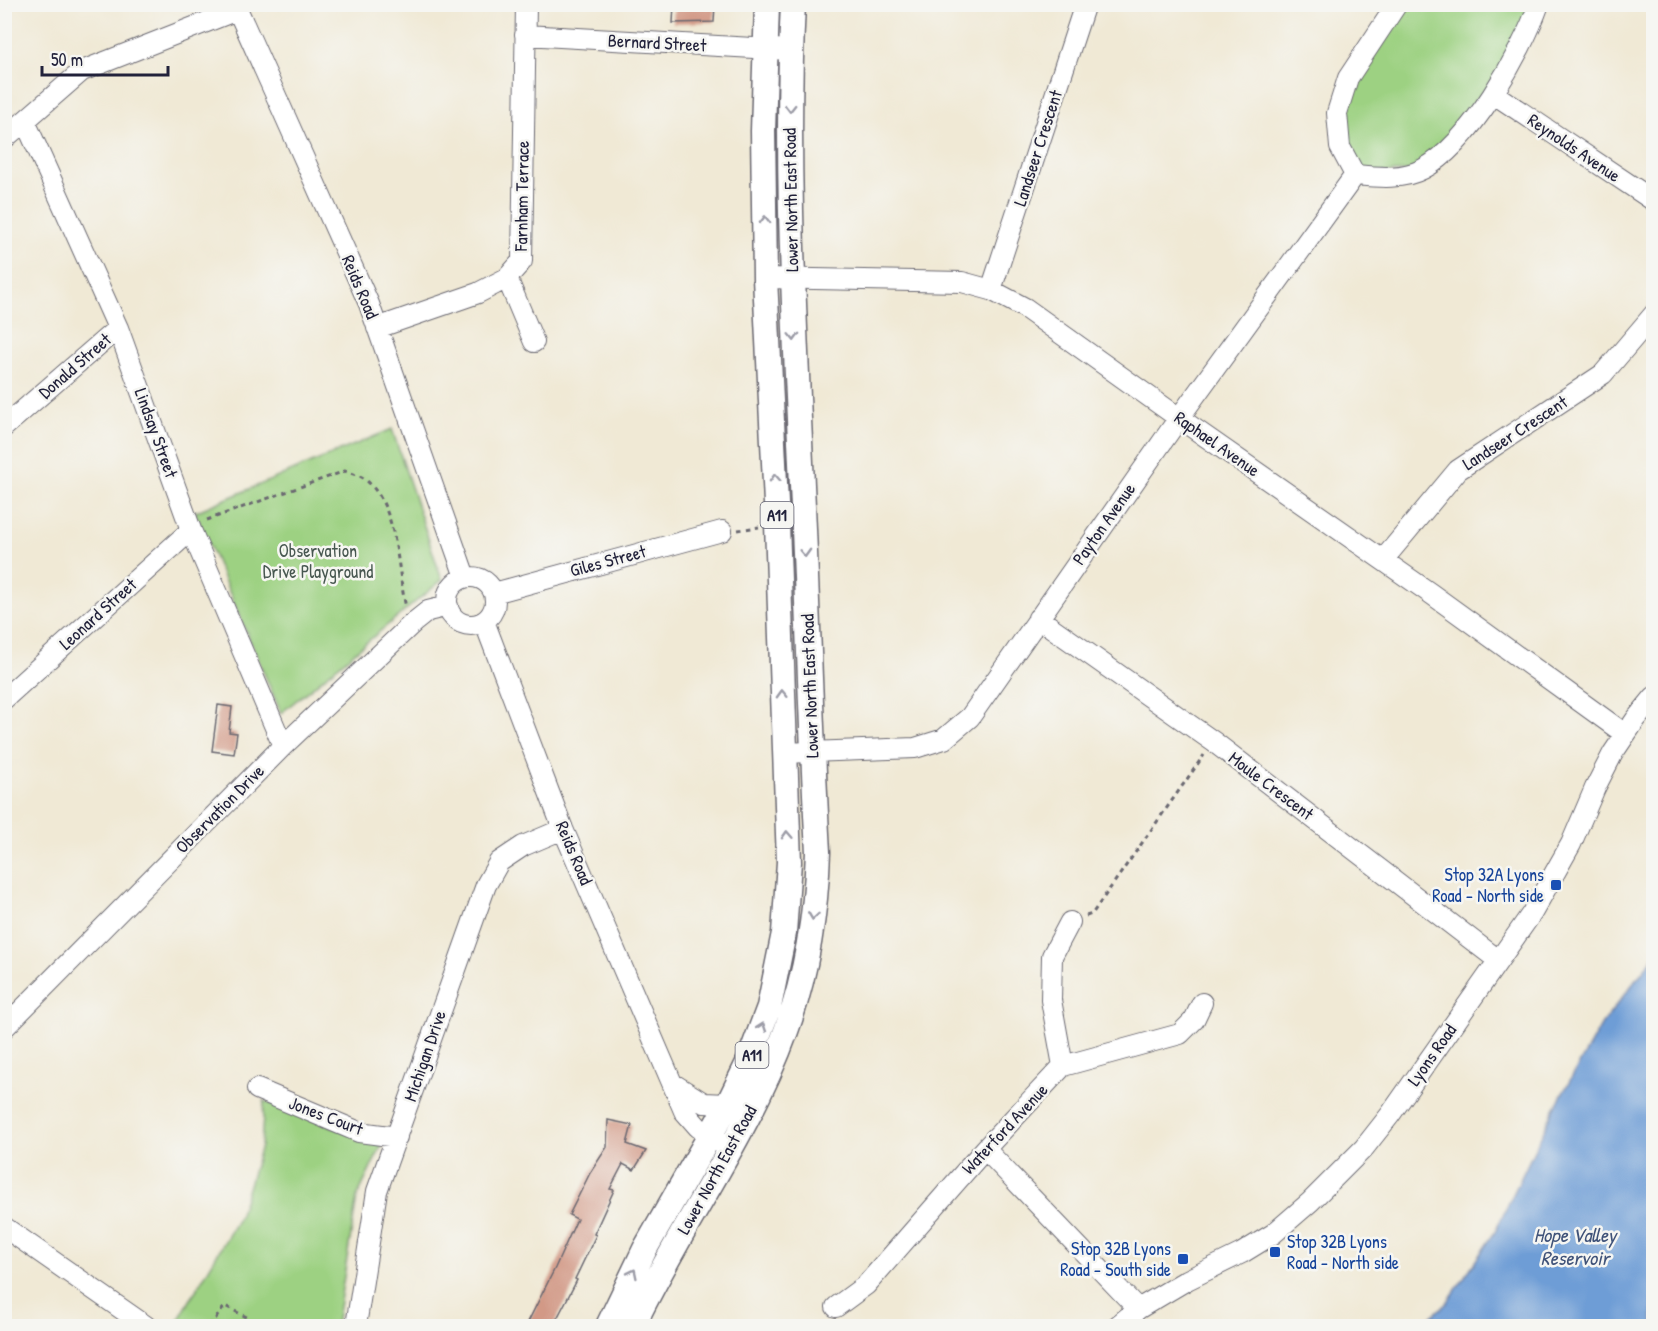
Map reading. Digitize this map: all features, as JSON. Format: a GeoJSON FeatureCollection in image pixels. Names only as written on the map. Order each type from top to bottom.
{"type":"FeatureCollection","features":[{"type":"Feature","properties":{"kind":"main road","name":"Lower North East Road"},"geometry":{"type":"LineString","coordinates":[[608,1326],[650,1240],[728,1104],[760,1035],[775,983],[784,933],[789,862],[777,524],[765,278],[763,131],[767,4]]}},
{"type":"Feature","properties":{"kind":"main road","name":"Lower North East Road"},"geometry":{"type":"LineString","coordinates":[[633,1326],[669,1256],[731,1148],[779,1049],[804,968],[815,905],[818,864],[789,194],[790,50],[793,4]]}},
{"type":"Feature","properties":{"kind":"street","name":"Farnham Terrace"},"geometry":{"type":"LineString","coordinates":[[507,278],[522,261],[526,4]]}},
{"type":"Feature","properties":{"kind":"street","name":"Landseer Crescent"},"geometry":{"type":"LineString","coordinates":[[991,290],[1084,4]]}},
{"type":"Feature","properties":{"kind":"street"},"geometry":{"type":"LineString","coordinates":[[1388,7],[1348,78],[1337,113],[1340,147],[1355,175],[1391,178],[1423,170],[1450,149],[1494,94],[1531,28],[1539,4]]}},
{"type":"Feature","properties":{"kind":"street"},"geometry":{"type":"LineString","coordinates":[[4,139],[82,71],[236,7]]}},
{"type":"Feature","properties":{"kind":"street","name":"Reids Road"},"geometry":{"type":"LineString","coordinates":[[236,7],[369,304],[465,577]]}},
{"type":"Feature","properties":{"kind":"street","name":"Bernard Street"},"geometry":{"type":"LineString","coordinates":[[525,36],[790,50]]}},
{"type":"Feature","properties":{"kind":"street","name":"Reynolds Avenue"},"geometry":{"type":"LineString","coordinates":[[1494,94],[1653,201]]}},
{"type":"Feature","properties":{"kind":"street","name":"Lindsay Street"},"geometry":{"type":"LineString","coordinates":[[25,121],[118,328],[189,526],[283,746]]}},
{"type":"Feature","properties":{"kind":"street","name":"Payton Avenue"},"geometry":{"type":"LineString","coordinates":[[784,753],[915,748],[944,739],[970,717],[1179,418],[1355,175]]}},
{"type":"Feature","properties":{"kind":"street"},"geometry":{"type":"LineString","coordinates":[[377,328],[478,293],[507,278],[534,342]]}},
{"type":"Feature","properties":{"kind":"street","name":"Raphael Avenue"},"geometry":{"type":"LineString","coordinates":[[765,278],[962,282],[991,290],[1035,314],[1625,734]]}},
{"type":"Feature","properties":{"kind":"street","name":"Landseer Crescent"},"geometry":{"type":"LineString","coordinates":[[1383,560],[1458,470],[1603,374],[1653,314]]}},
{"type":"Feature","properties":{"kind":"street","name":"Donald Street"},"geometry":{"type":"LineString","coordinates":[[4,427],[118,328]]}},
{"type":"Feature","properties":{"kind":"street","name":"Leonard Street"},"geometry":{"type":"LineString","coordinates":[[4,699],[189,526]]}},
{"type":"Feature","properties":{"kind":"street","name":"Giles Street"},"geometry":{"type":"LineString","coordinates":[[495,593],[722,531]]}},
{"type":"Feature","properties":{"kind":"street"},"geometry":{"type":"LineString","coordinates":[[474,576],[484,580],[495,593],[492,613],[484,621],[468,625],[453,617],[447,597],[456,582],[465,577],[474,576]]}},
{"type":"Feature","properties":{"kind":"street","name":"Observation Drive"},"geometry":{"type":"LineString","coordinates":[[4,1028],[283,746],[413,623],[428,611],[448,606]]}},
{"type":"Feature","properties":{"kind":"street","name":"Moule Crescent"},"geometry":{"type":"LineString","coordinates":[[1038,618],[1214,742],[1498,960]]}},
{"type":"Feature","properties":{"kind":"street","name":"Reids Road"},"geometry":{"type":"LineString","coordinates":[[484,621],[563,829],[684,1111],[710,1137],[731,1148]]}},
{"type":"Feature","properties":{"kind":"street","name":"Lyons Road"},"geometry":{"type":"LineString","coordinates":[[1117,1326],[1138,1310],[1187,1280],[1242,1253],[1273,1234],[1364,1148],[1515,939],[1547,889],[1571,844],[1595,788],[1625,734],[1653,697]]}},
{"type":"Feature","properties":{"kind":"street","name":"Michigan Drive"},"geometry":{"type":"LineString","coordinates":[[356,1326],[377,1191],[486,885],[499,862],[523,846],[563,829]]}},
{"type":"Feature","properties":{"kind":"street"},"geometry":{"type":"LineString","coordinates":[[1070,922],[1052,956],[1051,1000],[1063,1066],[1180,1034],[1194,1020],[1202,1003]]}},
{"type":"Feature","properties":{"kind":"street","name":"Waterford Avenue"},"geometry":{"type":"LineString","coordinates":[[836,1307],[866,1285],[985,1149],[1063,1066]]}},
{"type":"Feature","properties":{"kind":"street"},"geometry":{"type":"LineString","coordinates":[[672,1083],[704,1103],[728,1104]]}},
{"type":"Feature","properties":{"kind":"street","name":"Jones Court"},"geometry":{"type":"LineString","coordinates":[[257,1089],[359,1132],[397,1137]]}},
{"type":"Feature","properties":{"kind":"street"},"geometry":{"type":"LineString","coordinates":[[985,1149],[1138,1310]]}},
{"type":"Feature","properties":{"kind":"street"},"geometry":{"type":"LineString","coordinates":[[4,1227],[146,1326]]}},
{"type":"Feature","properties":{"kind":"path"},"geometry":{"type":"LineString","coordinates":[[189,526],[345,471],[364,478],[379,495],[393,530],[400,585],[413,623]]}},
{"type":"Feature","properties":{"kind":"path"},"geometry":{"type":"LineString","coordinates":[[722,531],[777,524]]}},
{"type":"Feature","properties":{"kind":"path"},"geometry":{"type":"LineString","coordinates":[[1070,922],[1092,914],[1214,742]]}},
{"type":"Feature","properties":{"kind":"path"},"geometry":{"type":"LineString","coordinates":[[210,1326],[225,1306],[264,1326]]}},
{"type":"Feature","properties":{"kind":"green space"},"geometry":{"type":"Polygon","coordinates":[[[1397,5],[1539,5],[1494,94],[1423,170],[1355,175],[1340,147],[1348,78],[1397,5]]]}},
{"type":"Feature","properties":{"kind":"green space","name":"Observation Drive Playground"},"geometry":{"type":"Polygon","coordinates":[[[392,429],[442,580],[281,713],[195,512],[392,429]]]}},
{"type":"Feature","properties":{"kind":"green space"},"geometry":{"type":"Polygon","coordinates":[[[264,1101],[382,1145],[357,1197],[336,1326],[175,1326],[239,1217],[261,1146],[264,1101]]]}},
{"type":"Feature","properties":{"kind":"water","name":"Hope Valley Reservoir"},"geometry":{"type":"Polygon","coordinates":[[[1653,958],[1653,1326],[1420,1326],[1447,1303],[1495,1232],[1555,1107],[1602,1024],[1653,958]]]}},
{"type":"Feature","properties":{"kind":"building"},"geometry":{"type":"Polygon","coordinates":[[[674,4],[715,4],[714,22],[673,23],[674,4]]]}},
{"type":"Feature","properties":{"kind":"building"},"geometry":{"type":"Polygon","coordinates":[[[218,705],[232,707],[229,732],[237,733],[234,754],[212,751],[218,705]]]}},
{"type":"Feature","properties":{"kind":"building"},"geometry":{"type":"Polygon","coordinates":[[[608,1120],[632,1125],[627,1144],[646,1151],[634,1170],[623,1164],[610,1189],[614,1190],[575,1279],[577,1280],[553,1326],[526,1326],[577,1219],[569,1215],[590,1173],[607,1147],[608,1120]]]}},
{"type":"Feature","properties":{"kind":"place","name":"Stop 32A Lyons Road - North side"},"geometry":{"type":"Point","coordinates":[1556,885]}},
{"type":"Feature","properties":{"kind":"place","name":"Stop 32B Lyons Road - North side"},"geometry":{"type":"Point","coordinates":[1275,1252]}},
{"type":"Feature","properties":{"kind":"place","name":"Stop 32B Lyons Road - South side"},"geometry":{"type":"Point","coordinates":[1183,1259]}}]}
